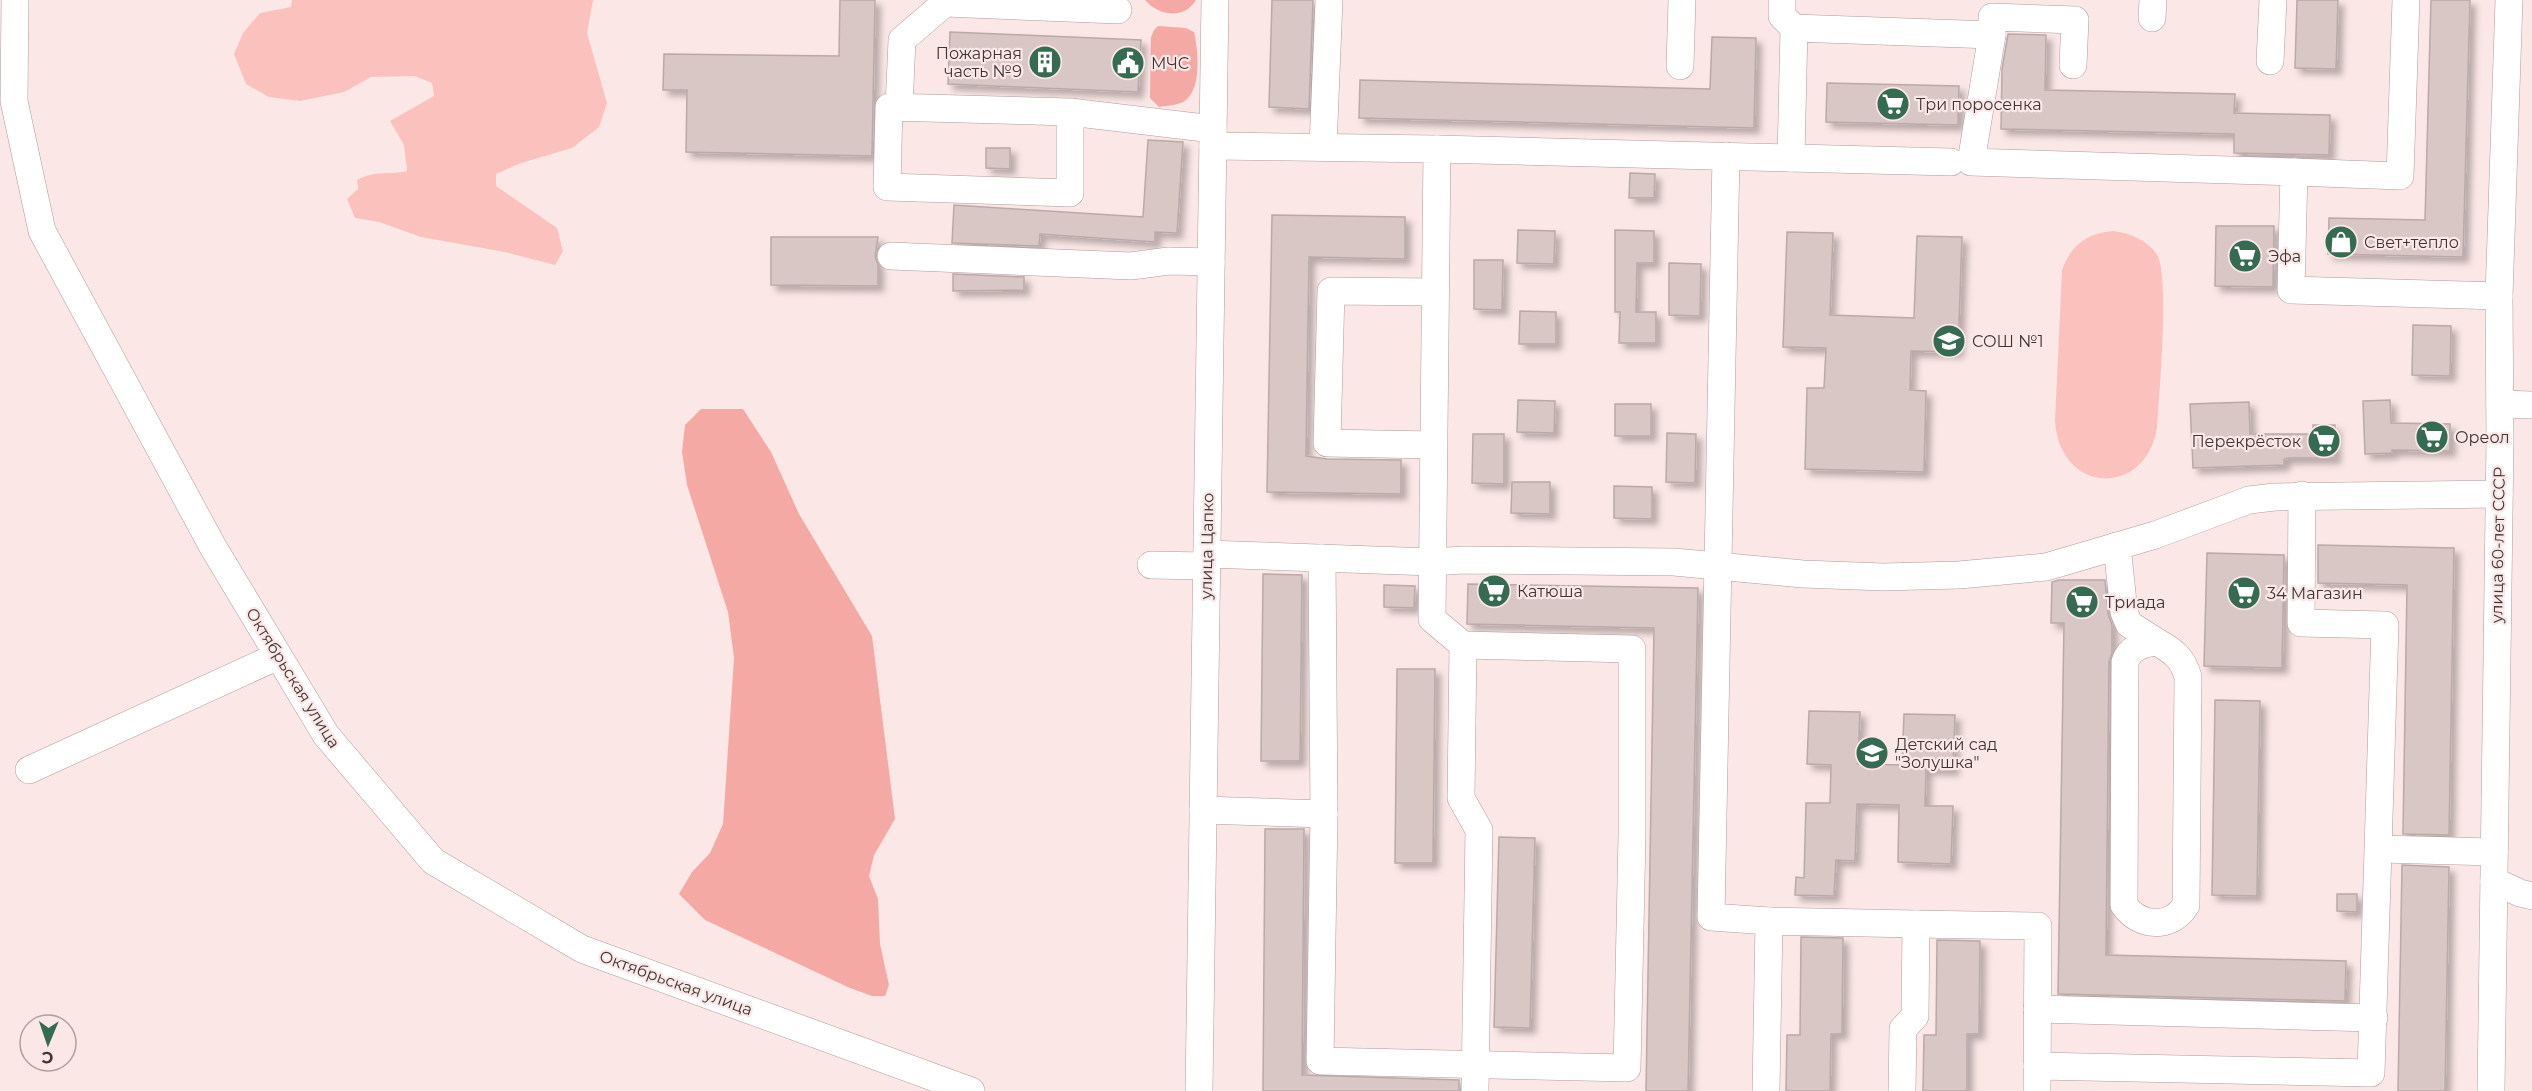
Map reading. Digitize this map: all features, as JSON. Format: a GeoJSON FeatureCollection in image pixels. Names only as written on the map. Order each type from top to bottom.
{"type":"FeatureCollection","features":[{"type":"Feature","properties":{"kind":"street","name":"Октябрьская улица"},"geometry":{"type":"LineString","coordinates":[[15,0],[7,106],[42,231],[207,537],[326,735],[433,861],[582,949],[972,1091]]}},
{"type":"Feature","properties":{"kind":"street","name":"улица Цапко"},"geometry":{"type":"LineString","coordinates":[[1199,1091],[1215,0]]}},
{"type":"Feature","properties":{"kind":"street"},"geometry":{"type":"LineString","coordinates":[[1323,147],[1329,0]]}},
{"type":"Feature","properties":{"kind":"street"},"geometry":{"type":"LineString","coordinates":[[1680,66],[1682,0]]}},
{"type":"Feature","properties":{"kind":"street"},"geometry":{"type":"LineString","coordinates":[[1782,0],[1782,16],[1794,28],[1985,35]]}},
{"type":"Feature","properties":{"kind":"street"},"geometry":{"type":"LineString","coordinates":[[1981,0],[1985,35],[1971,162],[2400,176],[2406,0]]}},
{"type":"Feature","properties":{"kind":"street"},"geometry":{"type":"LineString","coordinates":[[2271,62],[2273,0]]}},
{"type":"Feature","properties":{"kind":"street","name":"улица 60-лет СССР"},"geometry":{"type":"LineString","coordinates":[[2491,1091],[2500,404],[2499,296],[2509,0]]}},
{"type":"Feature","properties":{"kind":"street"},"geometry":{"type":"LineString","coordinates":[[899,106],[902,40],[945,3],[1118,10]]}},
{"type":"Feature","properties":{"kind":"street"},"geometry":{"type":"LineString","coordinates":[[1985,35],[1992,17],[2075,20],[2073,64]]}},
{"type":"Feature","properties":{"kind":"street"},"geometry":{"type":"LineString","coordinates":[[1791,158],[1794,28]]}},
{"type":"Feature","properties":{"kind":"street"},"geometry":{"type":"LineString","coordinates":[[1070,112],[1070,193],[887,187],[889,107],[899,106],[1070,112],[1213,137],[1323,147],[1951,162]]}},
{"type":"Feature","properties":{"kind":"street"},"geometry":{"type":"LineString","coordinates":[[1322,558],[1324,814],[1320,1061],[1627,1068],[1632,846],[1632,649],[1463,645],[1432,619],[1437,149]]}},
{"type":"Feature","properties":{"kind":"street"},"geometry":{"type":"LineString","coordinates":[[1726,156],[1716,567],[1711,917],[1769,921],[2038,926],[2037,1079],[2371,1073],[2380,849],[2385,625],[2301,623],[2302,495]]}},
{"type":"Feature","properties":{"kind":"street"},"geometry":{"type":"LineString","coordinates":[[2294,172],[2291,290],[2499,296]]}},
{"type":"Feature","properties":{"kind":"street"},"geometry":{"type":"LineString","coordinates":[[891,256],[1131,266],[1169,261],[1211,262]]}},
{"type":"Feature","properties":{"kind":"street"},"geometry":{"type":"LineString","coordinates":[[1433,445],[1327,443],[1331,291],[1435,292]]}},
{"type":"Feature","properties":{"kind":"street"},"geometry":{"type":"LineString","coordinates":[[2500,404],[2532,405]]}},
{"type":"Feature","properties":{"kind":"street"},"geometry":{"type":"LineString","coordinates":[[1151,565],[1207,560],[1322,558],[1431,562],[1464,560],[1674,562],[1716,567],[1883,577],[1959,575],[2046,567],[2117,546],[2249,500],[2302,495],[2499,494]]}},
{"type":"Feature","properties":{"kind":"street"},"geometry":{"type":"LineString","coordinates":[[2117,546],[2124,612],[2128,624],[2173,651],[2185,663],[2188,677],[2186,905],[2181,914],[2172,921],[2156,922],[2142,921],[2132,916],[2124,905],[2124,894],[2125,662],[2127,656],[2139,646],[2157,642]]}},
{"type":"Feature","properties":{"kind":"street"},"geometry":{"type":"LineString","coordinates":[[1463,645],[1461,798],[1479,830],[1475,1091]]}},
{"type":"Feature","properties":{"kind":"street"},"geometry":{"type":"LineString","coordinates":[[29,770],[278,656]]}},
{"type":"Feature","properties":{"kind":"street"},"geometry":{"type":"LineString","coordinates":[[1203,810],[1324,814]]}},
{"type":"Feature","properties":{"kind":"street"},"geometry":{"type":"LineString","coordinates":[[2380,849],[2494,852]]}},
{"type":"Feature","properties":{"kind":"street"},"geometry":{"type":"LineString","coordinates":[[2494,881],[2532,896]]}},
{"type":"Feature","properties":{"kind":"street"},"geometry":{"type":"LineString","coordinates":[[1766,1091],[1769,921]]}},
{"type":"Feature","properties":{"kind":"street"},"geometry":{"type":"LineString","coordinates":[[1902,1091],[1903,1029],[1914,1016],[1916,924]]}},
{"type":"Feature","properties":{"kind":"street"},"geometry":{"type":"LineString","coordinates":[[2037,1009],[2374,1018]]}},
{"type":"Feature","properties":{"kind":"shaded area"},"geometry":{"type":"Polygon","coordinates":[[[292,0],[593,0],[587,33],[607,103],[599,127],[572,148],[521,163],[496,174],[496,186],[557,228],[563,251],[555,265],[505,252],[421,237],[379,222],[355,218],[347,199],[358,189],[357,180],[376,174],[407,171],[404,145],[390,121],[434,96],[432,83],[415,76],[371,77],[344,92],[300,101],[269,97],[246,84],[234,54],[243,33],[260,13],[291,7],[292,0]]]}},
{"type":"Feature","properties":{"kind":"shaded area"},"geometry":{"type":"Polygon","coordinates":[[[1145,0],[1196,0],[1185,11],[1171,14],[1157,10],[1145,0]]]}},
{"type":"Feature","properties":{"kind":"shaded area"},"geometry":{"type":"Polygon","coordinates":[[[1158,26],[1186,28],[1194,32],[1198,68],[1195,86],[1186,100],[1159,107],[1150,98],[1151,37],[1158,26]]]}},
{"type":"Feature","properties":{"kind":"shaded area"},"geometry":{"type":"Polygon","coordinates":[[[2113,231],[2138,238],[2149,245],[2157,255],[2163,286],[2163,337],[2157,427],[2150,450],[2138,466],[2122,476],[2104,478],[2087,474],[2072,463],[2060,446],[2055,421],[2062,270],[2070,254],[2081,242],[2095,234],[2113,231]]]}},
{"type":"Feature","properties":{"kind":"shaded area"},"geometry":{"type":"Polygon","coordinates":[[[701,409],[743,409],[771,452],[799,514],[872,636],[895,819],[874,855],[869,876],[878,899],[880,944],[889,985],[885,996],[872,996],[850,988],[705,920],[679,894],[692,872],[710,853],[723,824],[734,658],[728,612],[687,485],[682,452],[685,425],[701,409]]]}},
{"type":"Feature","properties":{"kind":"building"},"geometry":{"type":"Polygon","coordinates":[[[840,0],[875,0],[872,156],[686,152],[687,90],[663,90],[664,54],[839,56],[840,0]]]}},
{"type":"Feature","properties":{"kind":"building"},"geometry":{"type":"Polygon","coordinates":[[[1272,0],[1313,0],[1309,109],[1269,107],[1272,0]]]}},
{"type":"Feature","properties":{"kind":"building"},"geometry":{"type":"Polygon","coordinates":[[[2297,0],[2338,0],[2336,69],[2295,68],[2297,0]]]}},
{"type":"Feature","properties":{"kind":"building"},"geometry":{"type":"Polygon","coordinates":[[[2431,0],[2470,0],[2463,257],[2328,254],[2329,218],[2425,220],[2431,0]]]}},
{"type":"Feature","properties":{"kind":"building","name":"Пожарная часть №9"},"geometry":{"type":"Polygon","coordinates":[[[950,32],[1141,40],[1138,92],[948,84],[950,32]]]}},
{"type":"Feature","properties":{"kind":"building"},"geometry":{"type":"Polygon","coordinates":[[[2008,34],[2046,35],[2045,90],[2235,94],[2234,113],[2330,115],[2329,155],[2234,153],[2234,134],[2001,129],[2002,69],[2008,34]]]}},
{"type":"Feature","properties":{"kind":"building"},"geometry":{"type":"Polygon","coordinates":[[[1712,37],[1756,38],[1754,128],[1359,118],[1360,80],[1710,89],[1712,37]]]}},
{"type":"Feature","properties":{"kind":"building","name":"Три поросенка"},"geometry":{"type":"Polygon","coordinates":[[[1827,83],[1959,86],[1958,125],[1826,122],[1827,83]]]}},
{"type":"Feature","properties":{"kind":"building"},"geometry":{"type":"Polygon","coordinates":[[[1148,140],[1183,142],[1177,233],[1155,232],[1155,242],[1040,234],[1039,246],[952,243],[954,205],[1143,217],[1148,140]]]}},
{"type":"Feature","properties":{"kind":"building"},"geometry":{"type":"Polygon","coordinates":[[[986,148],[1010,148],[1010,169],[986,168],[986,148]]]}},
{"type":"Feature","properties":{"kind":"building"},"geometry":{"type":"Polygon","coordinates":[[[1630,173],[1655,174],[1654,198],[1629,198],[1630,173]]]}},
{"type":"Feature","properties":{"kind":"building"},"geometry":{"type":"Polygon","coordinates":[[[1272,215],[1405,217],[1405,259],[1309,257],[1306,456],[1327,459],[1401,460],[1401,494],[1267,492],[1272,215]]]}},
{"type":"Feature","properties":{"kind":"building","name":"Эфа"},"geometry":{"type":"Polygon","coordinates":[[[2216,226],[2274,226],[2273,287],[2215,286],[2216,226]]]}},
{"type":"Feature","properties":{"kind":"building"},"geometry":{"type":"Polygon","coordinates":[[[1518,230],[1555,231],[1554,264],[1517,263],[1518,230]]]}},
{"type":"Feature","properties":{"kind":"building"},"geometry":{"type":"Polygon","coordinates":[[[1615,230],[1654,231],[1654,263],[1637,263],[1636,312],[1656,312],[1656,343],[1619,343],[1620,312],[1615,312],[1615,230]]]}},
{"type":"Feature","properties":{"kind":"building"},"geometry":{"type":"Polygon","coordinates":[[[1787,232],[1833,233],[1830,315],[1914,318],[1917,236],[1962,237],[1958,352],[1911,351],[1910,390],[1926,391],[1924,472],[1805,469],[1807,388],[1824,388],[1826,348],[1783,347],[1787,232]]]}},
{"type":"Feature","properties":{"kind":"building"},"geometry":{"type":"Polygon","coordinates":[[[771,237],[878,237],[875,256],[878,265],[878,286],[771,285],[771,237]]]}},
{"type":"Feature","properties":{"kind":"building"},"geometry":{"type":"Polygon","coordinates":[[[1474,260],[1503,260],[1502,310],[1474,309],[1474,260]]]}},
{"type":"Feature","properties":{"kind":"building"},"geometry":{"type":"Polygon","coordinates":[[[1669,263],[1701,264],[1700,316],[1669,315],[1669,263]]]}},
{"type":"Feature","properties":{"kind":"building"},"geometry":{"type":"Polygon","coordinates":[[[953,274],[1024,277],[1024,290],[953,291],[953,274]]]}},
{"type":"Feature","properties":{"kind":"building"},"geometry":{"type":"Polygon","coordinates":[[[1520,311],[1556,312],[1556,344],[1519,344],[1520,311]]]}},
{"type":"Feature","properties":{"kind":"building"},"geometry":{"type":"Polygon","coordinates":[[[2413,325],[2451,326],[2450,376],[2412,375],[2413,325]]]}},
{"type":"Feature","properties":{"kind":"building"},"geometry":{"type":"Polygon","coordinates":[[[1518,400],[1555,401],[1554,433],[1517,432],[1518,400]]]}},
{"type":"Feature","properties":{"kind":"building"},"geometry":{"type":"Polygon","coordinates":[[[2390,400],[2391,423],[2450,424],[2450,451],[2392,450],[2392,453],[2365,454],[2363,401],[2390,400]]]}},
{"type":"Feature","properties":{"kind":"building"},"geometry":{"type":"Polygon","coordinates":[[[2249,402],[2250,434],[2313,434],[2313,425],[2335,425],[2335,458],[2289,458],[2284,459],[2284,465],[2193,468],[2190,404],[2249,402]]]}},
{"type":"Feature","properties":{"kind":"building"},"geometry":{"type":"Polygon","coordinates":[[[1615,404],[1651,404],[1651,436],[1615,436],[1615,404]]]}},
{"type":"Feature","properties":{"kind":"building"},"geometry":{"type":"Polygon","coordinates":[[[1667,433],[1696,434],[1695,483],[1666,482],[1667,433]]]}},
{"type":"Feature","properties":{"kind":"building"},"geometry":{"type":"Polygon","coordinates":[[[1473,434],[1504,434],[1504,484],[1472,483],[1473,434]]]}},
{"type":"Feature","properties":{"kind":"building"},"geometry":{"type":"Polygon","coordinates":[[[1512,482],[1550,482],[1550,514],[1511,513],[1512,482]]]}},
{"type":"Feature","properties":{"kind":"building"},"geometry":{"type":"Polygon","coordinates":[[[1614,486],[1652,487],[1652,519],[1614,518],[1614,486]]]}},
{"type":"Feature","properties":{"kind":"building"},"geometry":{"type":"Polygon","coordinates":[[[2318,545],[2454,548],[2449,835],[2403,834],[2407,585],[2318,583],[2318,545]]]}},
{"type":"Feature","properties":{"kind":"building","name":"34 Магазин"},"geometry":{"type":"Polygon","coordinates":[[[2207,553],[2284,555],[2282,668],[2204,666],[2207,553]]]}},
{"type":"Feature","properties":{"kind":"building"},"geometry":{"type":"Polygon","coordinates":[[[1263,574],[1302,575],[1300,761],[1261,761],[1263,574]]]}},
{"type":"Feature","properties":{"kind":"building"},"geometry":{"type":"Polygon","coordinates":[[[2105,580],[2108,614],[2112,625],[2112,653],[2109,662],[2106,955],[2346,961],[2345,1001],[2058,994],[2064,623],[2051,623],[2052,582],[2105,580]]]}},
{"type":"Feature","properties":{"kind":"building"},"geometry":{"type":"Polygon","coordinates":[[[1468,584],[1698,588],[1688,1091],[1646,1091],[1654,628],[1467,624],[1468,584]]]}},
{"type":"Feature","properties":{"kind":"building"},"geometry":{"type":"Polygon","coordinates":[[[1384,585],[1415,586],[1414,608],[1384,607],[1384,585]]]}},
{"type":"Feature","properties":{"kind":"building"},"geometry":{"type":"Polygon","coordinates":[[[1397,669],[1435,669],[1433,863],[1395,863],[1397,669]]]}},
{"type":"Feature","properties":{"kind":"building"},"geometry":{"type":"Polygon","coordinates":[[[2215,700],[2260,701],[2257,896],[2212,895],[2215,700]]]}},
{"type":"Feature","properties":{"kind":"building","name":"Детский сад \"Золушка\""},"geometry":{"type":"Polygon","coordinates":[[[1809,711],[1860,712],[1858,764],[1902,765],[1904,714],[1955,715],[1953,770],[1926,769],[1925,806],[1953,806],[1951,864],[1898,862],[1899,805],[1857,804],[1855,861],[1836,860],[1834,896],[1795,895],[1796,877],[1804,878],[1806,803],[1830,803],[1831,765],[1807,764],[1809,711]]]}},
{"type":"Feature","properties":{"kind":"building"},"geometry":{"type":"Polygon","coordinates":[[[1265,829],[1304,829],[1302,1075],[1459,1080],[1459,1091],[1263,1091],[1265,829]]]}},
{"type":"Feature","properties":{"kind":"building"},"geometry":{"type":"Polygon","coordinates":[[[1499,837],[1535,838],[1530,1028],[1494,1027],[1499,837]]]}},
{"type":"Feature","properties":{"kind":"building"},"geometry":{"type":"Polygon","coordinates":[[[2402,865],[2449,867],[2445,1091],[2398,1091],[2402,865]]]}},
{"type":"Feature","properties":{"kind":"building"},"geometry":{"type":"Polygon","coordinates":[[[2337,894],[2357,894],[2357,912],[2337,911],[2337,894]]]}},
{"type":"Feature","properties":{"kind":"building"},"geometry":{"type":"Polygon","coordinates":[[[1801,937],[1843,938],[1842,1034],[1831,1034],[1830,1091],[1786,1091],[1787,1035],[1800,1035],[1801,937]]]}},
{"type":"Feature","properties":{"kind":"building"},"geometry":{"type":"Polygon","coordinates":[[[1937,940],[1980,941],[1979,1034],[1967,1034],[1967,1091],[1923,1091],[1924,1035],[1936,1035],[1937,940]]]}},
{"type":"Feature","properties":{"kind":"place","name":"Пожарная часть №9"},"geometry":{"type":"Point","coordinates":[1045,62]}},
{"type":"Feature","properties":{"kind":"place","name":"МЧС"},"geometry":{"type":"Point","coordinates":[1128,63]}},
{"type":"Feature","properties":{"kind":"place","name":"Три поросенка"},"geometry":{"type":"Point","coordinates":[1893,104]}},
{"type":"Feature","properties":{"kind":"place","name":"Свет+тепло"},"geometry":{"type":"Point","coordinates":[2341,242]}},
{"type":"Feature","properties":{"kind":"place","name":"Эфа"},"geometry":{"type":"Point","coordinates":[2245,256]}},
{"type":"Feature","properties":{"kind":"place","name":"СОШ №1"},"geometry":{"type":"Point","coordinates":[1949,341]}},
{"type":"Feature","properties":{"kind":"place","name":"Ореол"},"geometry":{"type":"Point","coordinates":[2432,437]}},
{"type":"Feature","properties":{"kind":"place","name":"Перекрёсток"},"geometry":{"type":"Point","coordinates":[2324,441]}},
{"type":"Feature","properties":{"kind":"place","name":"Катюша"},"geometry":{"type":"Point","coordinates":[1494,591]}},
{"type":"Feature","properties":{"kind":"place","name":"34 Магазин"},"geometry":{"type":"Point","coordinates":[2244,593]}},
{"type":"Feature","properties":{"kind":"place","name":"Триада"},"geometry":{"type":"Point","coordinates":[2082,602]}},
{"type":"Feature","properties":{"kind":"place","name":"Детский сад \"Золушка\""},"geometry":{"type":"Point","coordinates":[1872,753]}}]}
